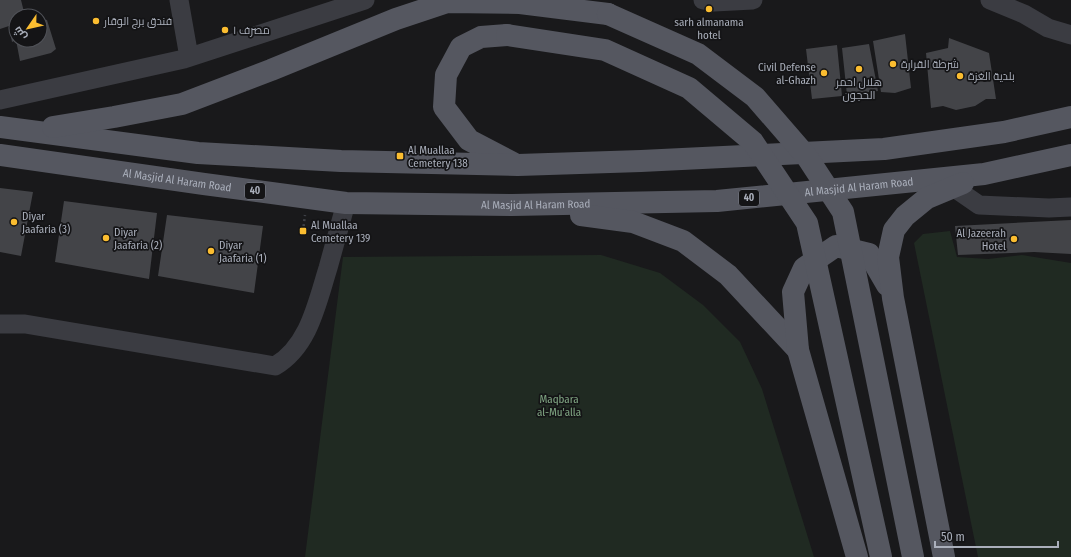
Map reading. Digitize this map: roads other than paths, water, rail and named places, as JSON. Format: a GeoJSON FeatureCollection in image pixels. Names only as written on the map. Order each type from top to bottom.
{"type":"FeatureCollection","features":[{"type":"Feature","properties":{"kind":"main road"},"geometry":{"type":"LineString","coordinates":[[30,131],[182,104],[271,70],[396,19],[447,2],[520,3],[608,14],[698,54],[755,97],[807,156],[843,212],[913,557]]}},
{"type":"Feature","properties":{"kind":"main road"},"geometry":{"type":"LineString","coordinates":[[518,165],[469,140],[444,107],[446,75],[461,48],[481,37],[507,35],[605,50],[688,88],[753,142],[807,224],[881,557]]}},
{"type":"Feature","properties":{"kind":"main road"},"geometry":{"type":"LineString","coordinates":[[0,127],[198,153],[341,161],[518,165],[641,161],[884,149],[1004,132],[1071,117]]}},
{"type":"Feature","properties":{"kind":"main road","name":"Al Masjid Al Haram Road"},"geometry":{"type":"LineString","coordinates":[[0,155],[346,203],[512,205],[717,201],[984,174],[1071,155]]}},
{"type":"Feature","properties":{"kind":"main road"},"geometry":{"type":"LineString","coordinates":[[944,557],[893,298],[888,257],[894,230],[905,216],[927,198],[984,174]]}},
{"type":"Feature","properties":{"kind":"main road"},"geometry":{"type":"LineString","coordinates":[[512,205],[633,222],[683,241],[728,275],[798,350]]}},
{"type":"Feature","properties":{"kind":"main road"},"geometry":{"type":"LineString","coordinates":[[857,557],[798,350],[793,292],[804,268],[836,246],[869,254],[883,277],[893,298]]}},
{"type":"Feature","properties":{"kind":"street"},"geometry":{"type":"LineString","coordinates":[[179,0],[189,58]]}},
{"type":"Feature","properties":{"kind":"street"},"geometry":{"type":"LineString","coordinates":[[0,100],[189,58],[365,0]]}},
{"type":"Feature","properties":{"kind":"street"},"geometry":{"type":"LineString","coordinates":[[703,0],[714,2],[753,0]]}},
{"type":"Feature","properties":{"kind":"street"},"geometry":{"type":"LineString","coordinates":[[990,0],[1022,7],[1048,28],[1071,35]]}},
{"type":"Feature","properties":{"kind":"street"},"geometry":{"type":"LineString","coordinates":[[953,187],[979,205],[1050,208],[1071,207]]}},
{"type":"Feature","properties":{"kind":"street"},"geometry":{"type":"LineString","coordinates":[[0,324],[25,324],[275,366],[283,361],[298,344],[314,316],[346,203]]}},
{"type":"Feature","properties":{"kind":"place","name":"sarh almanama hotel"},"geometry":{"type":"Point","coordinates":[709,9]}},
{"type":"Feature","properties":{"kind":"place","name":"فندق برج الوقار"},"geometry":{"type":"Point","coordinates":[96,21]}},
{"type":"Feature","properties":{"kind":"place","name":"مصرف ١"},"geometry":{"type":"Point","coordinates":[225,30]}},
{"type":"Feature","properties":{"kind":"place","name":"شرطة القرارة"},"geometry":{"type":"Point","coordinates":[893,64]}},
{"type":"Feature","properties":{"kind":"place","name":"هلال احمر الحجون"},"geometry":{"type":"Point","coordinates":[859,69]}},
{"type":"Feature","properties":{"kind":"place","name":"Civil Defense al-Ghazh"},"geometry":{"type":"Point","coordinates":[824,73]}},
{"type":"Feature","properties":{"kind":"place","name":"بلدية الغزة"},"geometry":{"type":"Point","coordinates":[960,76]}},
{"type":"Feature","properties":{"kind":"place","name":"Al Muallaa Cemetery 138"},"geometry":{"type":"Point","coordinates":[400,156]}},
{"type":"Feature","properties":{"kind":"place","name":"Diyar Jaafaria (3)"},"geometry":{"type":"Point","coordinates":[14,222]}},
{"type":"Feature","properties":{"kind":"place","name":"Al Muallaa Cemetery 139"},"geometry":{"type":"Point","coordinates":[303,231]}},
{"type":"Feature","properties":{"kind":"place","name":"Diyar Jaafaria (2)"},"geometry":{"type":"Point","coordinates":[106,238]}},
{"type":"Feature","properties":{"kind":"place","name":"Al Jazeerah Hotel"},"geometry":{"type":"Point","coordinates":[1014,239]}},
{"type":"Feature","properties":{"kind":"place","name":"Diyar Jaafaria (1)"},"geometry":{"type":"Point","coordinates":[211,251]}},
{"type":"Feature","properties":{"kind":"park label","name":"Maqbara al-Mu'alla"},"geometry":{"type":"Point","coordinates":[559,405]}}]}
